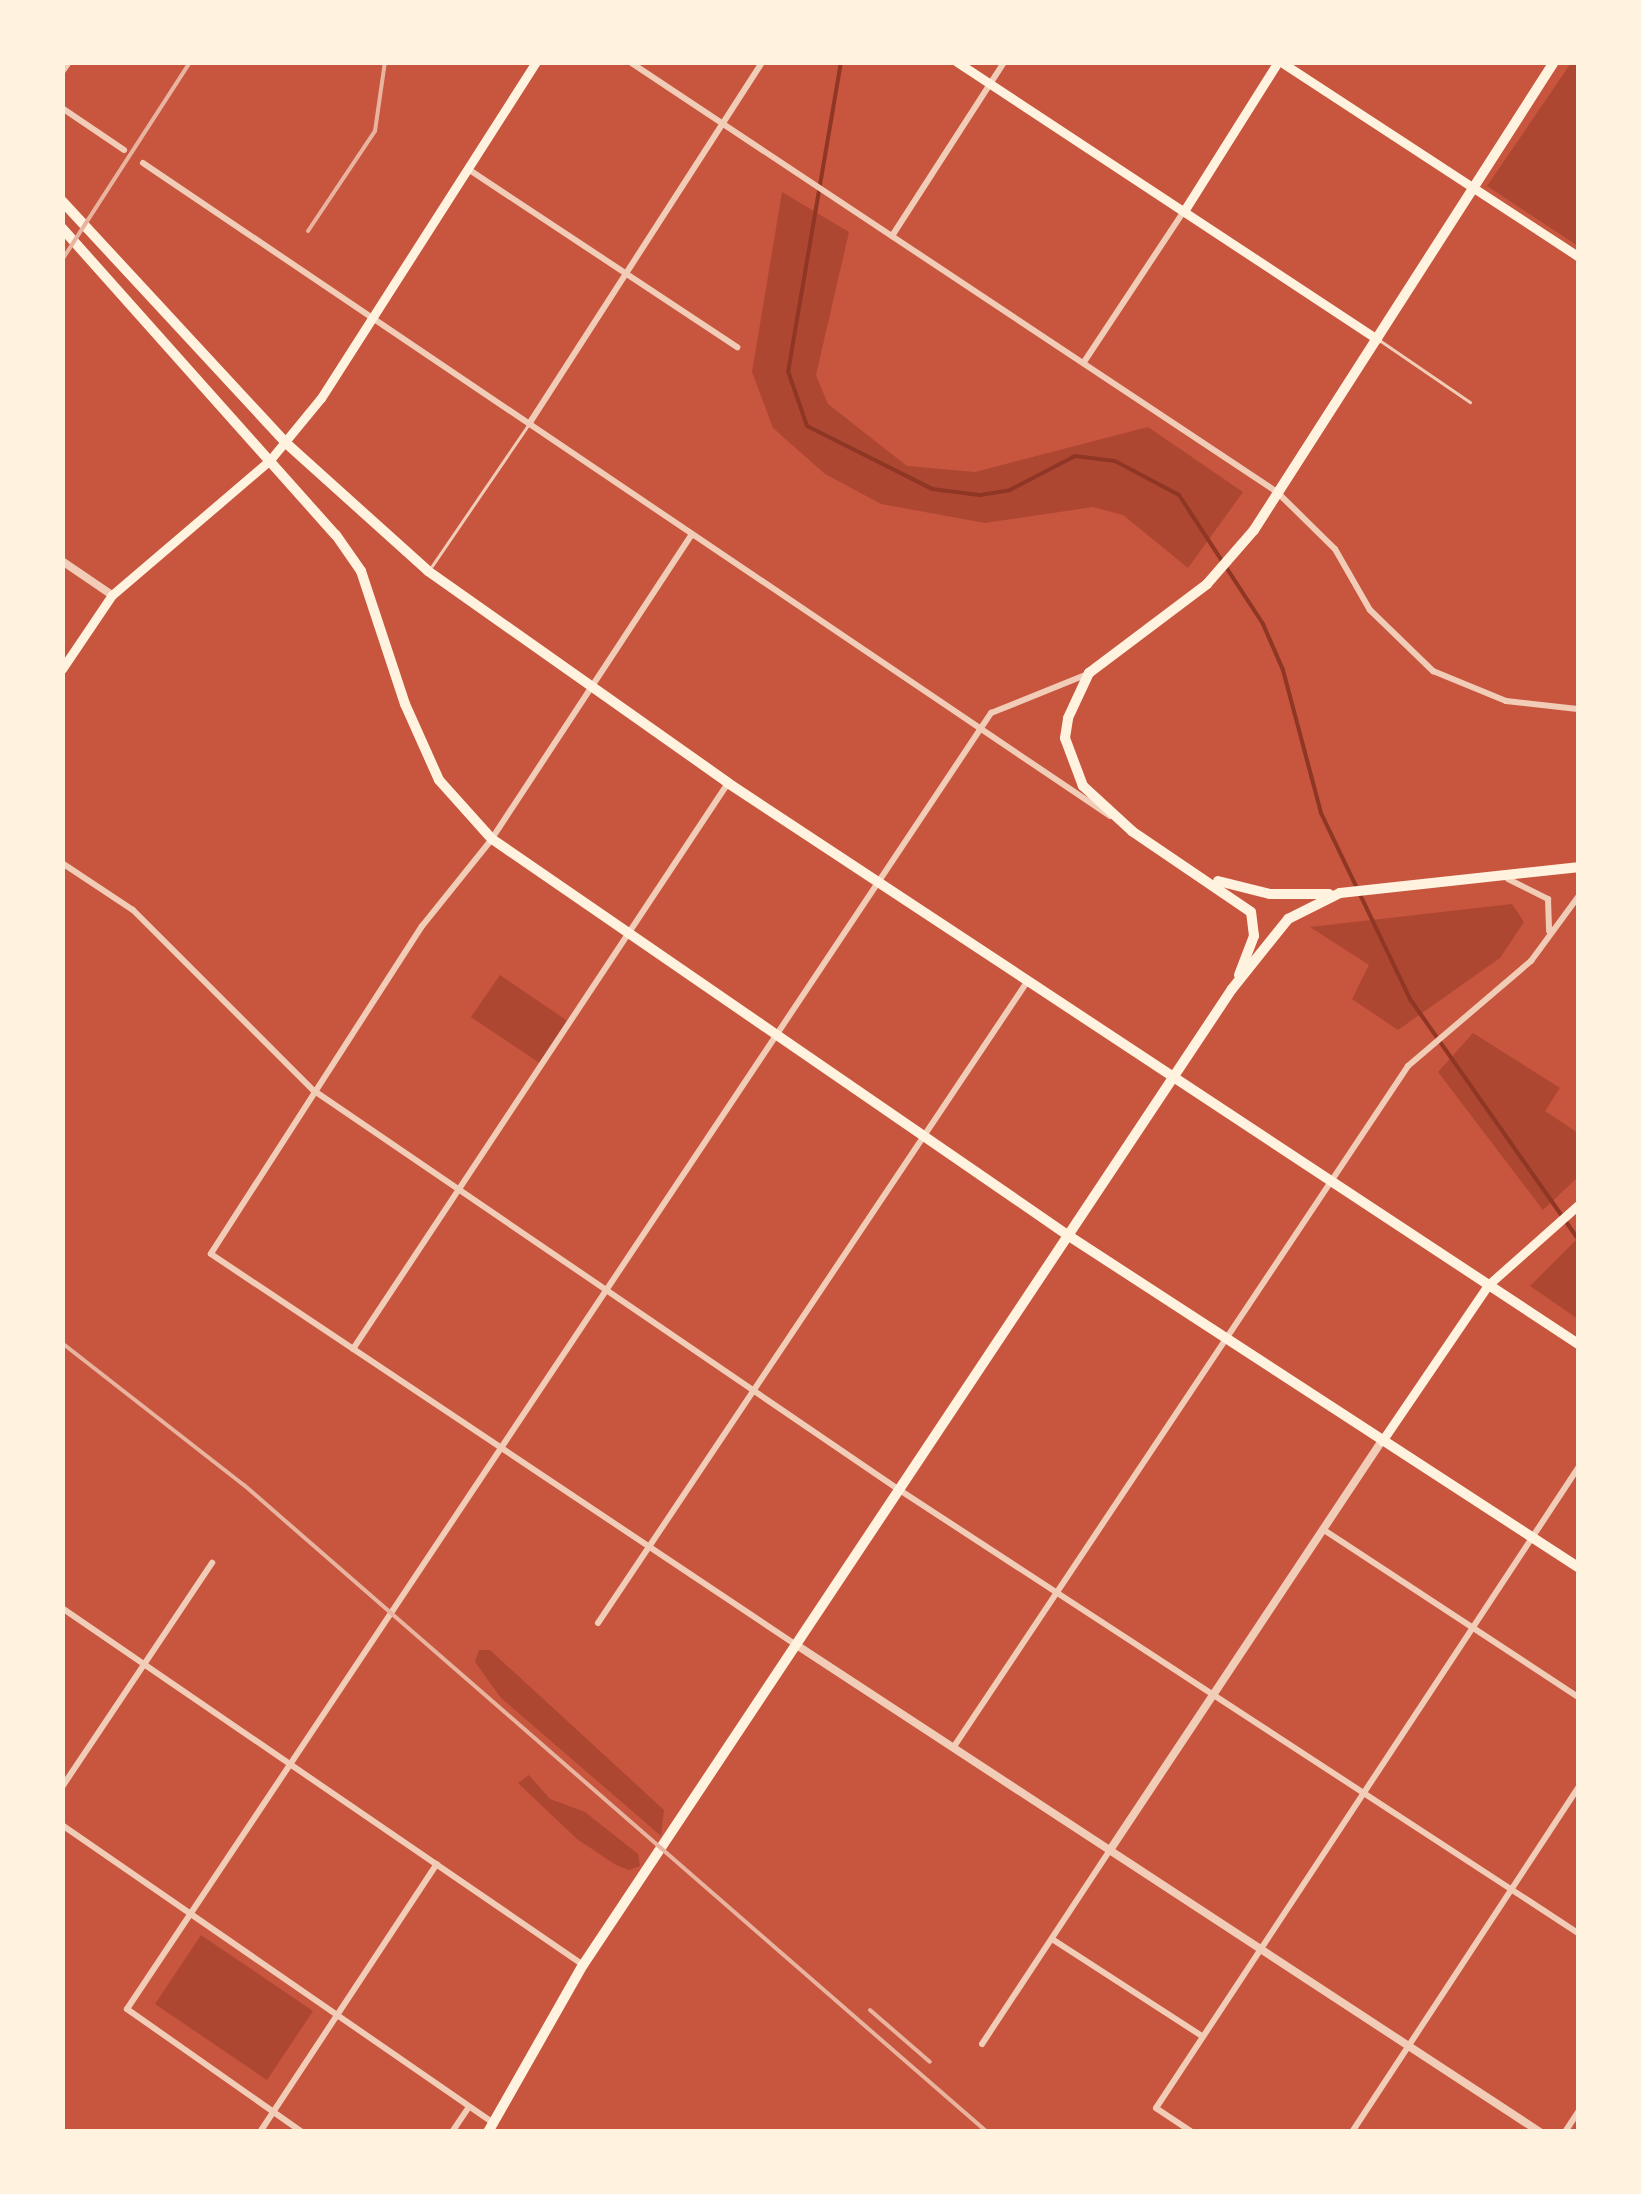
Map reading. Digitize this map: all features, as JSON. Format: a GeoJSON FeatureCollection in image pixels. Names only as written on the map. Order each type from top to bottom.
{"type":"FeatureCollection","features":[{"type":"Feature","properties":{"kind":"main road"},"geometry":{"type":"LineString","coordinates":[[62,670],[112,595],[286,443],[373,318],[536,62]]}},
{"type":"Feature","properties":{"kind":"main road"},"geometry":{"type":"LineString","coordinates":[[957,62],[1377,339]]}},
{"type":"Feature","properties":{"kind":"main road"},"geometry":{"type":"LineString","coordinates":[[1184,211],[1279,62],[1574,253]]}},
{"type":"Feature","properties":{"kind":"main road"},"geometry":{"type":"LineString","coordinates":[[1232,990],[1254,936],[1251,912],[1205,877],[1132,831],[1083,786],[1071,763],[1068,718],[1089,673],[1207,584],[1254,530],[1554,62]]}},
{"type":"Feature","properties":{"kind":"main road"},"geometry":{"type":"LineString","coordinates":[[62,201],[286,443],[428,571],[591,689],[878,883],[1578,1344]]}},
{"type":"Feature","properties":{"kind":"main road"},"geometry":{"type":"LineString","coordinates":[[62,228],[270,460],[361,571],[422,745],[462,812],[492,839],[1070,1236],[1578,1567]]}},
{"type":"Feature","properties":{"kind":"main road"},"geometry":{"type":"LineString","coordinates":[[1205,877],[1270,894],[1340,893],[1508,879],[1578,867]]}},
{"type":"Feature","properties":{"kind":"main road"},"geometry":{"type":"LineString","coordinates":[[490,2127],[583,1964],[1232,990],[1288,920],[1340,893]]}},
{"type":"Feature","properties":{"kind":"main road"},"geometry":{"type":"LineString","coordinates":[[1382,1441],[1488,1284],[1578,1205]]}},
{"type":"Feature","properties":{"kind":"street"},"geometry":{"type":"LineString","coordinates":[[62,72],[68,62]]}},
{"type":"Feature","properties":{"kind":"street"},"geometry":{"type":"LineString","coordinates":[[630,62],[1278,492],[1324,536],[1370,610],[1433,671],[1506,701],[1578,709]]}},
{"type":"Feature","properties":{"kind":"street"},"geometry":{"type":"LineString","coordinates":[[529,424],[762,62]]}},
{"type":"Feature","properties":{"kind":"street"},"geometry":{"type":"LineString","coordinates":[[892,236],[1004,62]]}},
{"type":"Feature","properties":{"kind":"street"},"geometry":{"type":"LineString","coordinates":[[62,108],[124,150]]}},
{"type":"Feature","properties":{"kind":"street"},"geometry":{"type":"LineString","coordinates":[[143,162],[1132,831]]}},
{"type":"Feature","properties":{"kind":"street"},"geometry":{"type":"LineString","coordinates":[[468,169],[737,347]]}},
{"type":"Feature","properties":{"kind":"street"},"geometry":{"type":"LineString","coordinates":[[1084,362],[1184,211]]}},
{"type":"Feature","properties":{"kind":"street"},"geometry":{"type":"LineString","coordinates":[[692,534],[492,839],[422,926],[211,1254],[795,1644],[1540,2132]]}},
{"type":"Feature","properties":{"kind":"street"},"geometry":{"type":"LineString","coordinates":[[62,561],[112,595]]}},
{"type":"Feature","properties":{"kind":"street"},"geometry":{"type":"LineString","coordinates":[[302,2132],[127,2010],[604,1288],[991,714],[1089,673]]}},
{"type":"Feature","properties":{"kind":"street"},"geometry":{"type":"LineString","coordinates":[[354,1349],[728,782]]}},
{"type":"Feature","properties":{"kind":"street"},"geometry":{"type":"LineString","coordinates":[[62,863],[133,910],[314,1090],[898,1489],[1578,1933]]}},
{"type":"Feature","properties":{"kind":"street"},"geometry":{"type":"LineString","coordinates":[[1508,879],[1548,899],[1548,937]]}},
{"type":"Feature","properties":{"kind":"street"},"geometry":{"type":"LineString","coordinates":[[953,1748],[1419,1052],[1510,981],[1578,897]]}},
{"type":"Feature","properties":{"kind":"street"},"geometry":{"type":"LineString","coordinates":[[598,1623],[1027,982]]}},
{"type":"Feature","properties":{"kind":"street"},"geometry":{"type":"LineString","coordinates":[[982,2044],[1382,1441]]}},
{"type":"Feature","properties":{"kind":"street"},"geometry":{"type":"LineString","coordinates":[[1192,2132],[1156,2108],[1578,1468]]}},
{"type":"Feature","properties":{"kind":"street"},"geometry":{"type":"LineString","coordinates":[[1324,1530],[1578,1697]]}},
{"type":"Feature","properties":{"kind":"street"},"geometry":{"type":"LineString","coordinates":[[62,1788],[212,1563]]}},
{"type":"Feature","properties":{"kind":"street"},"geometry":{"type":"LineString","coordinates":[[62,1608],[583,1964]]}},
{"type":"Feature","properties":{"kind":"street"},"geometry":{"type":"LineString","coordinates":[[1352,2132],[1578,1788]]}},
{"type":"Feature","properties":{"kind":"street"},"geometry":{"type":"LineString","coordinates":[[62,1825],[337,2012],[469,2106],[490,2127]]}},
{"type":"Feature","properties":{"kind":"street"},"geometry":{"type":"LineString","coordinates":[[260,2132],[437,1864]]}},
{"type":"Feature","properties":{"kind":"street"},"geometry":{"type":"LineString","coordinates":[[1052,1940],[1202,2037]]}},
{"type":"Feature","properties":{"kind":"street"},"geometry":{"type":"LineString","coordinates":[[452,2132],[469,2106]]}},
{"type":"Feature","properties":{"kind":"street"},"geometry":{"type":"LineString","coordinates":[[1565,2132],[1578,2112]]}},
{"type":"Feature","properties":{"kind":"lane"},"geometry":{"type":"LineString","coordinates":[[1377,339],[1470,402]]}},
{"type":"Feature","properties":{"kind":"lane"},"geometry":{"type":"LineString","coordinates":[[428,571],[529,424]]}},
{"type":"Feature","properties":{"kind":"shaded area"},"geometry":{"type":"Polygon","coordinates":[[[1571,63],[1578,63],[1578,246],[1487,186],[1571,63]]]}},
{"type":"Feature","properties":{"kind":"shaded area"},"geometry":{"type":"Polygon","coordinates":[[[782,192],[849,232],[816,375],[828,404],[907,466],[975,472],[1148,427],[1243,492],[1188,568],[1123,515],[1093,507],[985,523],[881,504],[825,474],[773,428],[752,372],[782,192]]]}},
{"type":"Feature","properties":{"kind":"shaded area"},"geometry":{"type":"Polygon","coordinates":[[[1512,904],[1524,922],[1500,958],[1398,1030],[1352,999],[1369,965],[1310,927],[1512,904]]]}},
{"type":"Feature","properties":{"kind":"shaded area"},"geometry":{"type":"Polygon","coordinates":[[[500,975],[569,1022],[541,1064],[471,1017],[500,975]]]}},
{"type":"Feature","properties":{"kind":"shaded area"},"geometry":{"type":"Polygon","coordinates":[[[1473,1033],[1560,1088],[1545,1111],[1578,1133],[1578,1177],[1543,1210],[1438,1072],[1473,1033]]]}},
{"type":"Feature","properties":{"kind":"shaded area"},"geometry":{"type":"Polygon","coordinates":[[[1578,1238],[1578,1319],[1530,1286],[1578,1238]]]}},
{"type":"Feature","properties":{"kind":"shaded area"},"geometry":{"type":"Polygon","coordinates":[[[479,1650],[490,1650],[664,1810],[661,1836],[501,1698],[475,1662],[479,1650]]]}},
{"type":"Feature","properties":{"kind":"shaded area"},"geometry":{"type":"Polygon","coordinates":[[[529,1775],[550,1799],[585,1812],[638,1854],[640,1866],[629,1870],[616,1865],[577,1839],[518,1783],[529,1775]]]}},
{"type":"Feature","properties":{"kind":"shaded area"},"geometry":{"type":"Polygon","coordinates":[[[201,1935],[313,2011],[267,2080],[155,2004],[201,1935]]]}},
{"type":"Feature","properties":{"kind":"waterway"},"geometry":{"type":"LineString","coordinates":[[841,62],[788,371],[807,426],[932,489],[980,495],[1010,490],[1075,456],[1115,461],[1179,495],[1263,624],[1283,670],[1321,813],[1410,999],[1578,1239]]}},
{"type":"Feature","properties":{"kind":"railway"},"geometry":{"type":"LineString","coordinates":[[62,260],[190,62]]}},
{"type":"Feature","properties":{"kind":"railway"},"geometry":{"type":"LineString","coordinates":[[308,231],[375,131],[385,62]]}},
{"type":"Feature","properties":{"kind":"railway"},"geometry":{"type":"LineString","coordinates":[[62,1343],[244,1485],[987,2132]]}},
{"type":"Feature","properties":{"kind":"railway"},"geometry":{"type":"LineString","coordinates":[[870,2010],[930,2062]]}}]}
